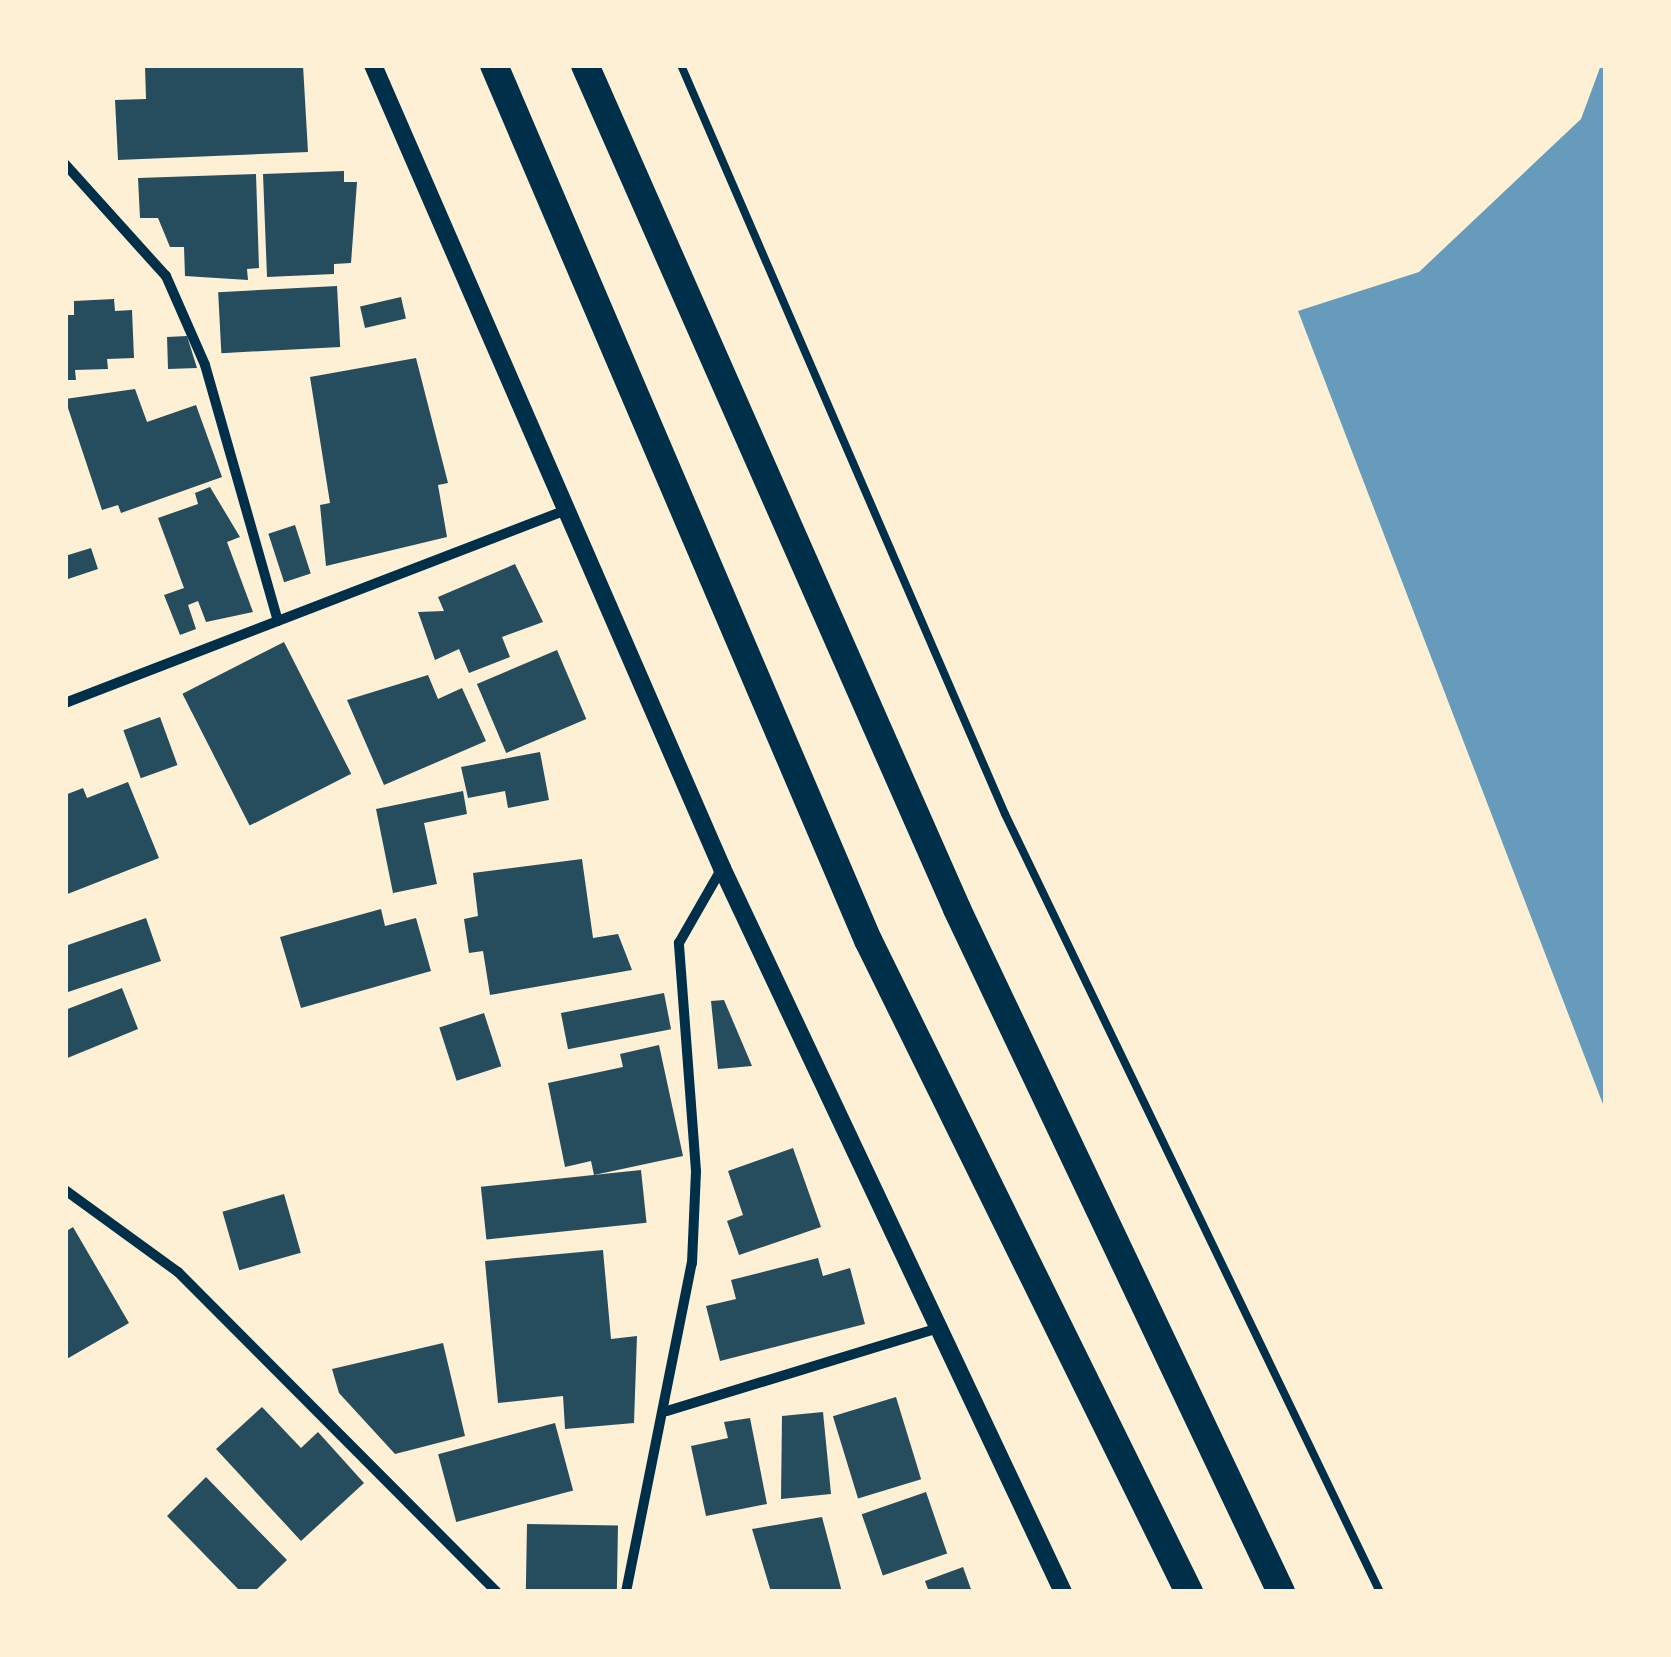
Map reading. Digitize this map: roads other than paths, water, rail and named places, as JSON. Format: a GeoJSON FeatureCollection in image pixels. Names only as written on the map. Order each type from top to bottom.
{"type":"FeatureCollection","features":[{"type":"Feature","properties":{"kind":"highway"},"geometry":{"type":"LineString","coordinates":[[494,65],[868,940],[1190,1592]]}},
{"type":"Feature","properties":{"kind":"highway"},"geometry":{"type":"LineString","coordinates":[[585,65],[957,908],[1281,1592]]}},
{"type":"Feature","properties":{"kind":"street"},"geometry":{"type":"LineString","coordinates":[[373,65],[562,512],[722,868],[1063,1592]]}},
{"type":"Feature","properties":{"kind":"street"},"geometry":{"type":"LineString","coordinates":[[65,164],[166,276],[204,365],[278,621]]}},
{"type":"Feature","properties":{"kind":"street"},"geometry":{"type":"LineString","coordinates":[[65,704],[562,512]]}},
{"type":"Feature","properties":{"kind":"street"},"geometry":{"type":"LineString","coordinates":[[626,1592],[667,1411],[692,1262],[696,1171],[679,943],[722,868]]}},
{"type":"Feature","properties":{"kind":"street"},"geometry":{"type":"LineString","coordinates":[[65,1190],[178,1272],[497,1592]]}},
{"type":"Feature","properties":{"kind":"street"},"geometry":{"type":"LineString","coordinates":[[667,1411],[938,1328]]}},
{"type":"Feature","properties":{"kind":"lane"},"geometry":{"type":"LineString","coordinates":[[680,65],[1005,814],[1380,1592]]}},
{"type":"Feature","properties":{"kind":"water"},"geometry":{"type":"Polygon","coordinates":[[[1601,65],[1606,65],[1606,1112],[1298,311],[1419,272],[1581,119],[1601,65]]]}}]}
